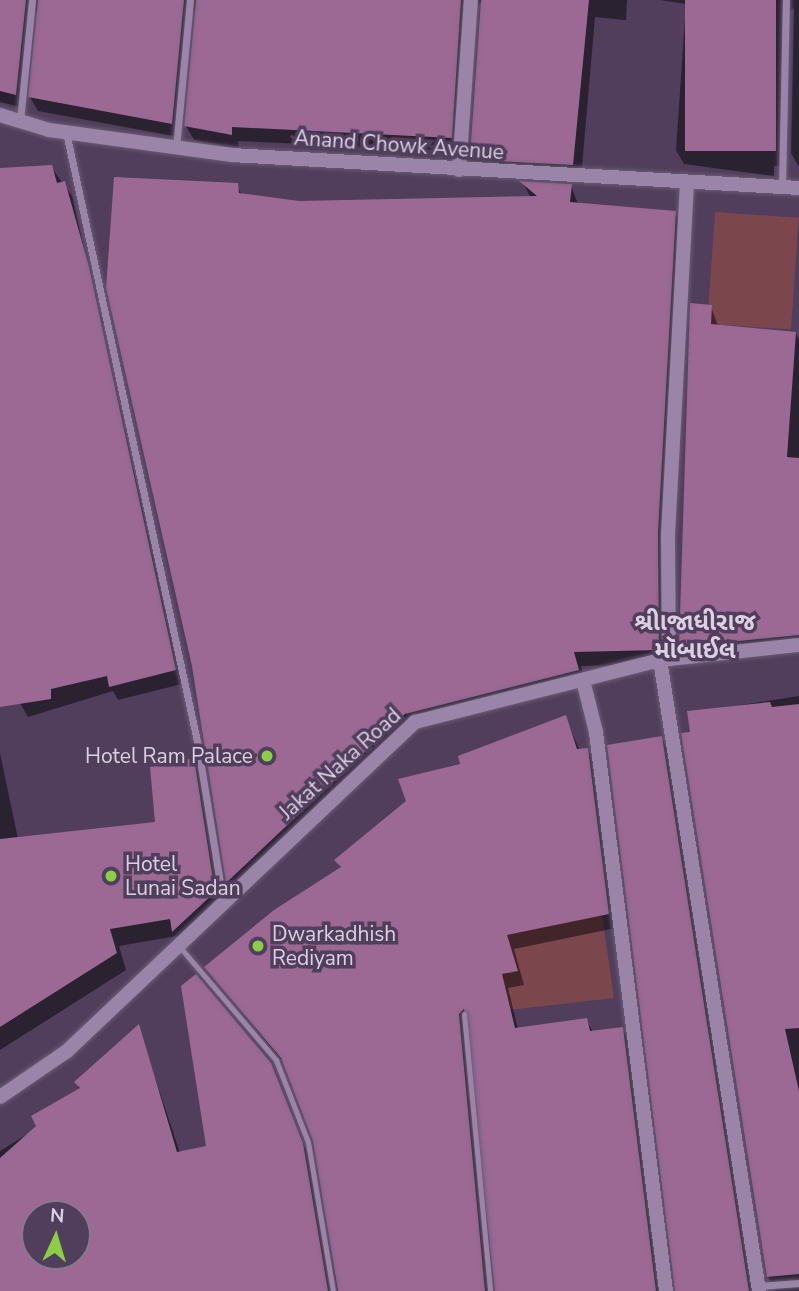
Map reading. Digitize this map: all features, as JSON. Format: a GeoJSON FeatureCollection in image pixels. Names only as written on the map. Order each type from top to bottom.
{"type":"FeatureCollection","features":[{"type":"Feature","properties":{"kind":"street"},"geometry":{"type":"LineString","coordinates":[[20,121],[32,0]]}},
{"type":"Feature","properties":{"kind":"street"},"geometry":{"type":"LineString","coordinates":[[176,148],[190,0]]}},
{"type":"Feature","properties":{"kind":"street"},"geometry":{"type":"LineString","coordinates":[[459,170],[471,0]]}},
{"type":"Feature","properties":{"kind":"street"},"geometry":{"type":"LineString","coordinates":[[782,188],[786,0]]}},
{"type":"Feature","properties":{"kind":"street","name":"Anand Chowk Avenue"},"geometry":{"type":"LineString","coordinates":[[0,115],[66,132],[176,148],[459,170],[799,188]]}},
{"type":"Feature","properties":{"kind":"street"},"geometry":{"type":"LineString","coordinates":[[66,132],[197,741],[223,901]]}},
{"type":"Feature","properties":{"kind":"street"},"geometry":{"type":"LineString","coordinates":[[687,183],[668,534],[665,660],[759,1289],[799,1283]]}},
{"type":"Feature","properties":{"kind":"street","name":"Jakat Naka Road"},"geometry":{"type":"LineString","coordinates":[[0,1097],[67,1051],[415,722],[665,660],[799,645]]}},
{"type":"Feature","properties":{"kind":"street"},"geometry":{"type":"LineString","coordinates":[[583,680],[596,733],[666,1291]]}},
{"type":"Feature","properties":{"kind":"lane"},"geometry":{"type":"LineString","coordinates":[[178,946],[276,1060],[308,1142],[333,1291]]}},
{"type":"Feature","properties":{"kind":"lane"},"geometry":{"type":"LineString","coordinates":[[464,1014],[490,1291]]}},
{"type":"Feature","properties":{"kind":"shaded area"},"geometry":{"type":"Polygon","coordinates":[[[715,212],[799,218],[791,330],[707,324],[715,212]]]}},
{"type":"Feature","properties":{"kind":"shaded area"},"geometry":{"type":"Polygon","coordinates":[[[602,915],[614,998],[509,1010],[498,975],[507,935],[602,915]]]}},
{"type":"Feature","properties":{"kind":"building"},"geometry":{"type":"Polygon","coordinates":[[[0,0],[26,0],[16,95],[0,91],[0,0]]]}},
{"type":"Feature","properties":{"kind":"building"},"geometry":{"type":"Polygon","coordinates":[[[38,0],[184,0],[172,124],[28,97],[38,0]]]}},
{"type":"Feature","properties":{"kind":"building"},"geometry":{"type":"Polygon","coordinates":[[[196,0],[461,0],[452,138],[232,127],[232,135],[184,126],[196,0]]]}},
{"type":"Feature","properties":{"kind":"building"},"geometry":{"type":"Polygon","coordinates":[[[481,0],[589,0],[573,165],[494,161],[471,142],[481,0]]]}},
{"type":"Feature","properties":{"kind":"building"},"geometry":{"type":"Polygon","coordinates":[[[685,0],[776,0],[776,151],[685,151],[685,0]]]}},
{"type":"Feature","properties":{"kind":"building"},"geometry":{"type":"Polygon","coordinates":[[[52,165],[57,183],[65,181],[89,267],[176,670],[109,687],[107,676],[51,689],[51,699],[0,707],[0,168],[52,165]]]}},
{"type":"Feature","properties":{"kind":"building"},"geometry":{"type":"Polygon","coordinates":[[[114,177],[238,183],[239,193],[299,201],[537,196],[519,181],[572,184],[570,202],[676,211],[658,533],[659,650],[574,652],[579,670],[405,714],[226,883],[192,666],[106,288],[114,177]]]}},
{"type":"Feature","properties":{"kind":"building"},"geometry":{"type":"Polygon","coordinates":[[[690,303],[712,305],[711,324],[796,332],[787,457],[799,458],[799,635],[679,647],[690,303]]]}},
{"type":"Feature","properties":{"kind":"building"},"geometry":{"type":"Polygon","coordinates":[[[770,702],[772,707],[799,704],[799,1028],[785,1029],[799,1091],[799,1274],[767,1277],[681,733],[690,732],[687,711],[770,702]]]}},
{"type":"Feature","properties":{"kind":"building"},"geometry":{"type":"Polygon","coordinates":[[[566,715],[577,749],[588,748],[609,914],[507,935],[518,971],[502,974],[515,1028],[587,1018],[590,1031],[623,1027],[656,1291],[495,1291],[464,1009],[459,1014],[485,1291],[338,1291],[313,1141],[281,1058],[204,967],[274,910],[341,867],[334,860],[406,801],[398,779],[460,764],[458,756],[566,715]]]}},
{"type":"Feature","properties":{"kind":"building"},"geometry":{"type":"Polygon","coordinates":[[[662,736],[749,1291],[675,1291],[607,745],[662,736]]]}},
{"type":"Feature","properties":{"kind":"building"},"geometry":{"type":"Polygon","coordinates":[[[194,758],[215,892],[172,932],[170,919],[110,929],[117,953],[0,1027],[0,839],[155,822],[150,767],[194,758]]]}},
{"type":"Feature","properties":{"kind":"building"},"geometry":{"type":"Polygon","coordinates":[[[196,974],[271,1063],[303,1143],[328,1291],[0,1291],[0,1158],[36,1126],[31,1116],[80,1088],[74,1082],[139,1024],[177,1152],[206,1146],[181,986],[196,974]]]}},
{"type":"Feature","properties":{"kind":"place","name":"Hotel Ram Palace"},"geometry":{"type":"Point","coordinates":[267,756]}},
{"type":"Feature","properties":{"kind":"place","name":"Hotel Lunai Sadan"},"geometry":{"type":"Point","coordinates":[111,876]}},
{"type":"Feature","properties":{"kind":"place","name":"Dwarkadhish Rediyam"},"geometry":{"type":"Point","coordinates":[258,946]}},
{"type":"Feature","properties":{"kind":"district","name":"શ્રીાજાધીરાજ મૉબાઈલ"},"geometry":{"type":"Point","coordinates":[695,637]}}]}
